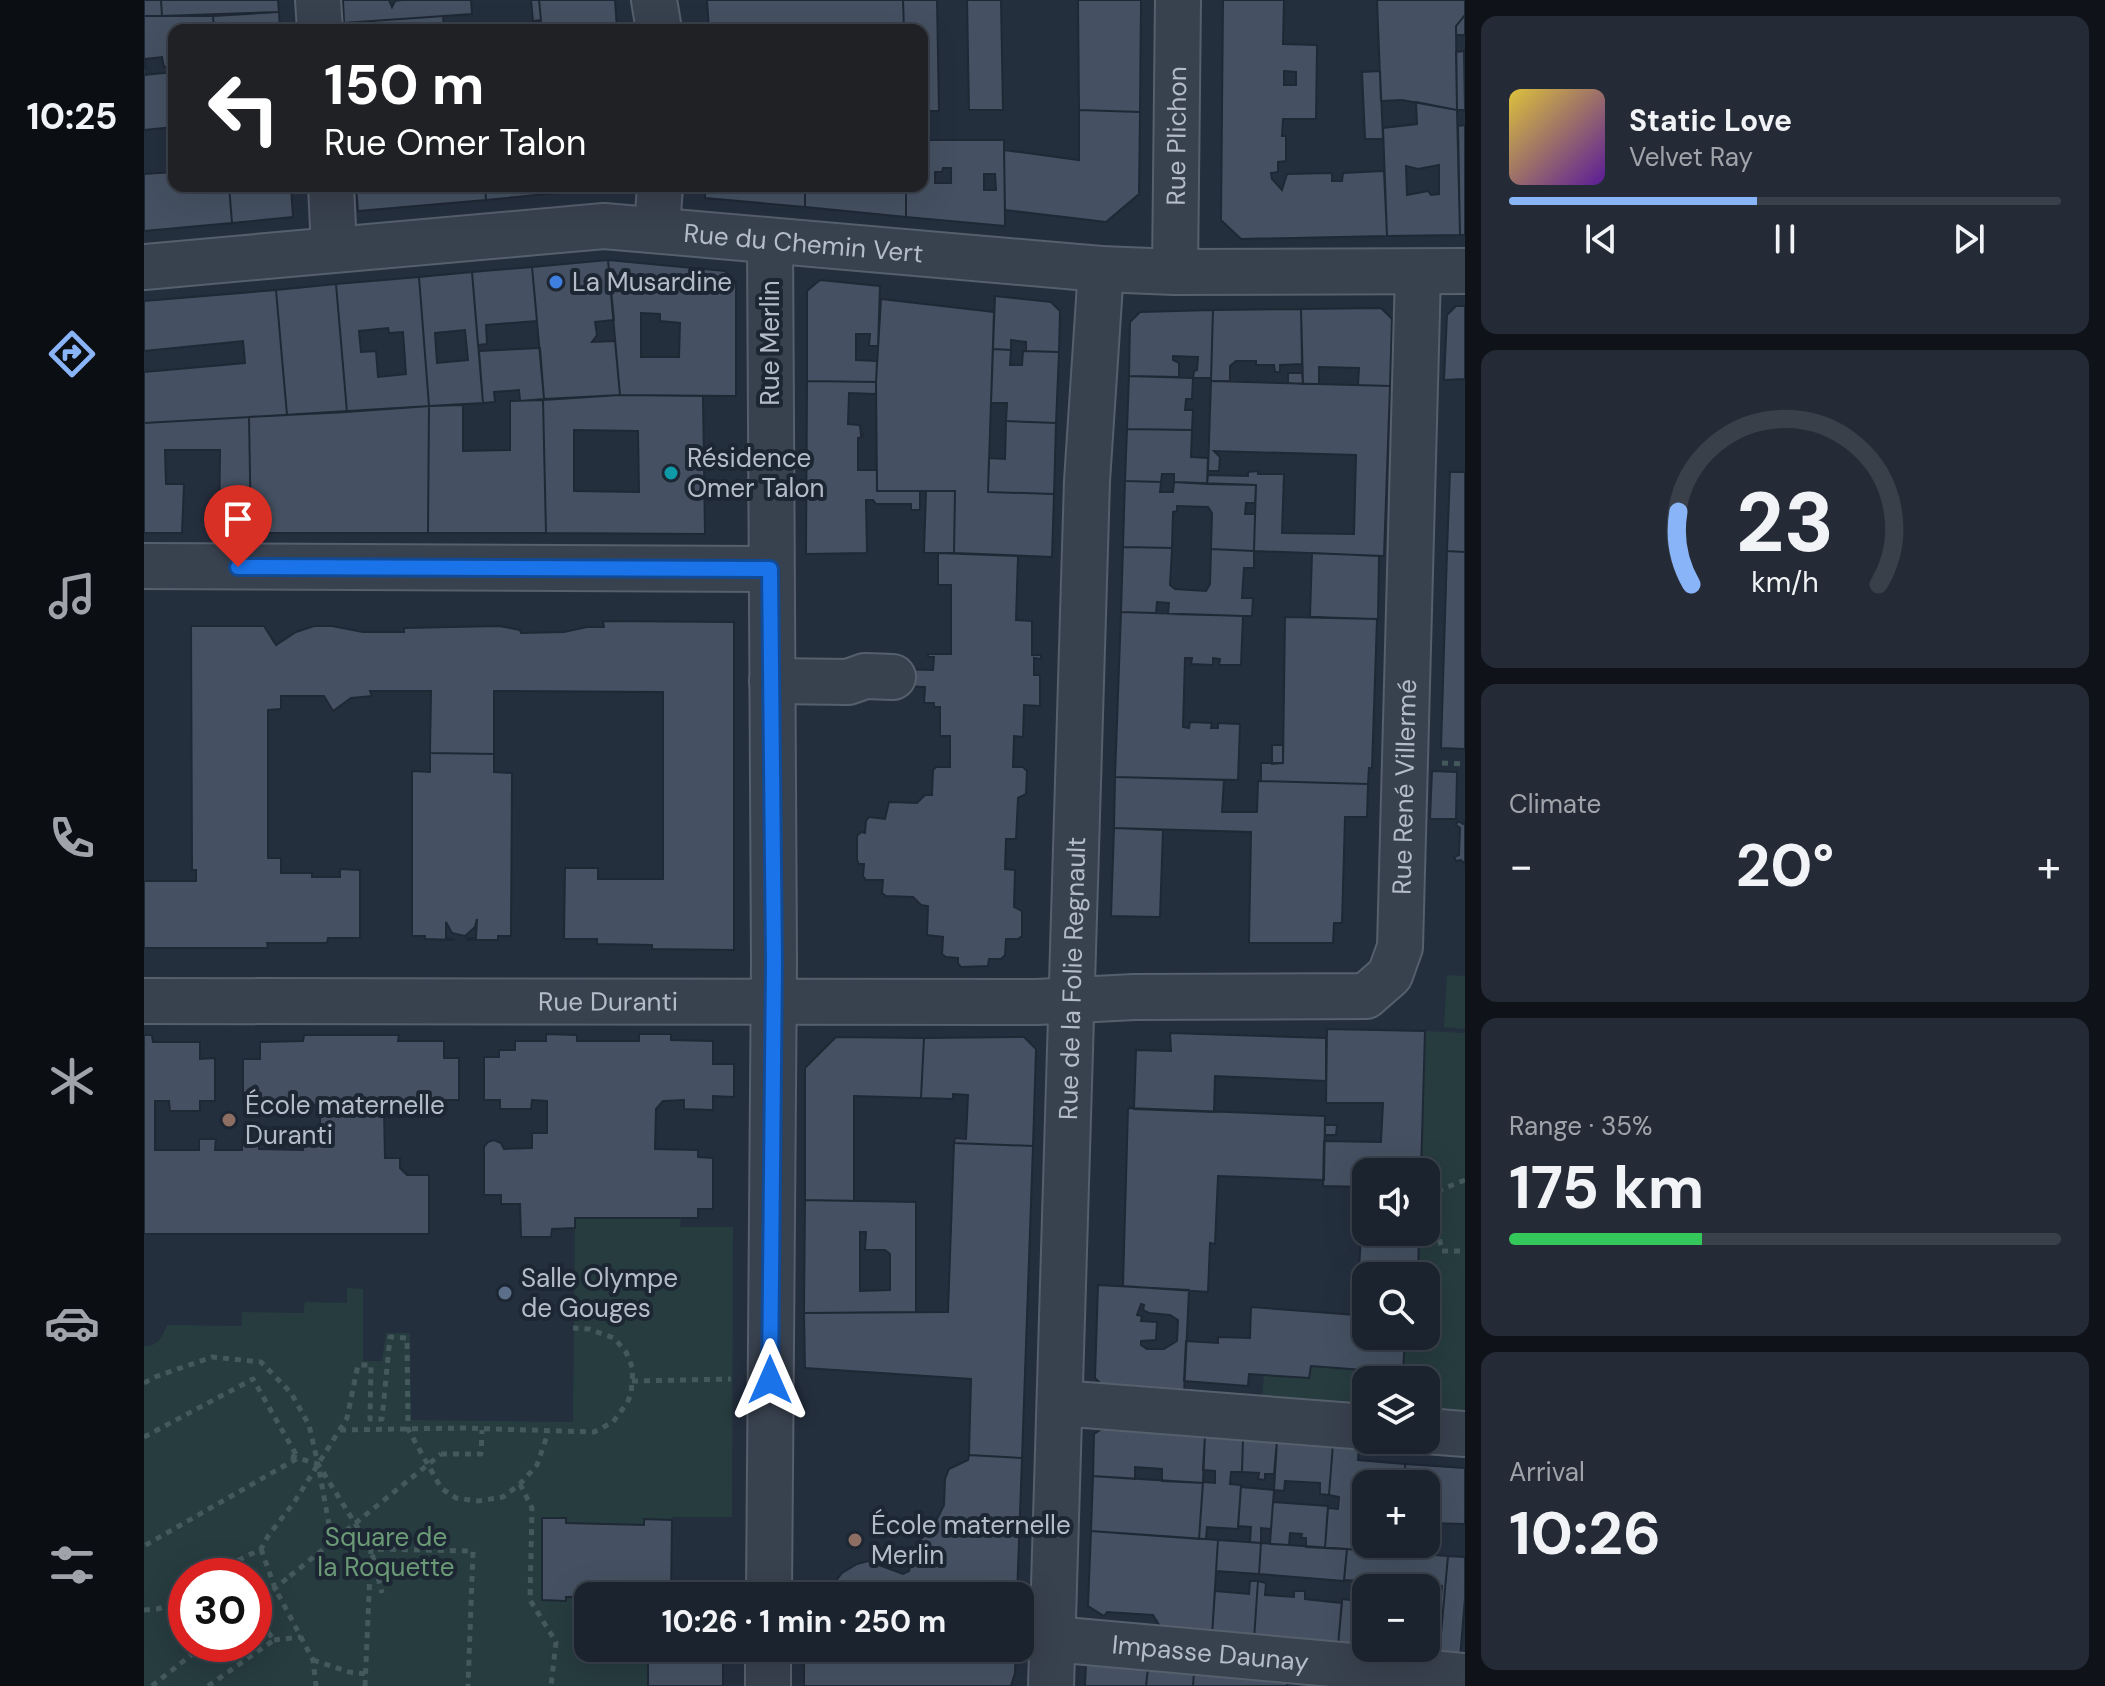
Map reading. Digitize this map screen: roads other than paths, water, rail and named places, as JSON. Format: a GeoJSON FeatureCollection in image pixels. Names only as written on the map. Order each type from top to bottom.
{"type":"FeatureCollection","features":[{"type":"Feature","properties":{"kind":"street"},"geometry":{"type":"LineString","coordinates":[[318,0],[320,24]]}},
{"type":"Feature","properties":{"kind":"street"},"geometry":{"type":"LineString","coordinates":[[654,0],[658,24]]}},
{"type":"Feature","properties":{"kind":"street","name":"Rue Plichon"},"geometry":{"type":"LineString","coordinates":[[1175,272],[1178,0]]}},
{"type":"Feature","properties":{"kind":"street"},"geometry":{"type":"LineString","coordinates":[[331,192],[334,248]]}},
{"type":"Feature","properties":{"kind":"street"},"geometry":{"type":"LineString","coordinates":[[657,229],[660,192]]}},
{"type":"Feature","properties":{"kind":"street","name":"Rue du Chemin Vert"},"geometry":{"type":"LineString","coordinates":[[144,267],[604,226],[1101,269],[1175,272],[1465,271]]}},
{"type":"Feature","properties":{"kind":"street","name":"Rue Merlin"},"geometry":{"type":"LineString","coordinates":[[769,1582],[773,1001],[770,241]]}},
{"type":"Feature","properties":{"kind":"street","name":"Rue de la Folie Regnault"},"geometry":{"type":"LineString","coordinates":[[1051,1686],[1087,481],[1101,269]]}},
{"type":"Feature","properties":{"kind":"street","name":"Rue René Villermé"},"geometry":{"type":"LineString","coordinates":[[1073,1000],[1366,996],[1383,983],[1395,965],[1400,947],[1418,272]]}},
{"type":"Feature","properties":{"kind":"street"},"geometry":{"type":"LineString","coordinates":[[144,566],[770,569]]}},
{"type":"Feature","properties":{"kind":"street"},"geometry":{"type":"LineString","coordinates":[[772,681],[848,682],[865,676],[893,677]]}},
{"type":"Feature","properties":{"kind":"street","name":"Rue Duranti"},"geometry":{"type":"LineString","coordinates":[[144,1001],[1073,1000]]}},
{"type":"Feature","properties":{"kind":"street"},"geometry":{"type":"LineString","coordinates":[[1060,1403],[1352,1426]]}},
{"type":"Feature","properties":{"kind":"street"},"geometry":{"type":"LineString","coordinates":[[1440,1432],[1465,1434]]}},
{"type":"Feature","properties":{"kind":"street","name":"Impasse Daunay"},"geometry":{"type":"LineString","coordinates":[[1053,1639],[1465,1676]]}},
{"type":"Feature","properties":{"kind":"street"},"geometry":{"type":"LineString","coordinates":[[768,1662],[768,1686]]}},
{"type":"Feature","properties":{"kind":"place","name":"La Musardine"},"geometry":{"type":"Point","coordinates":[556,282]}},
{"type":"Feature","properties":{"kind":"place","name":"Résidence Omer Talon"},"geometry":{"type":"Point","coordinates":[671,473]}},
{"type":"Feature","properties":{"kind":"place","name":"École maternelle Duranti"},"geometry":{"type":"Point","coordinates":[229,1120]}},
{"type":"Feature","properties":{"kind":"place","name":"Salle Olympe de Gouges"},"geometry":{"type":"Point","coordinates":[505,1293]}},
{"type":"Feature","properties":{"kind":"place","name":"École maternelle Merlin"},"geometry":{"type":"Point","coordinates":[855,1540]}},
{"type":"Feature","properties":{"kind":"park label","name":"Square de la Roquette"},"geometry":{"type":"Point","coordinates":[386,1552]}}]}
